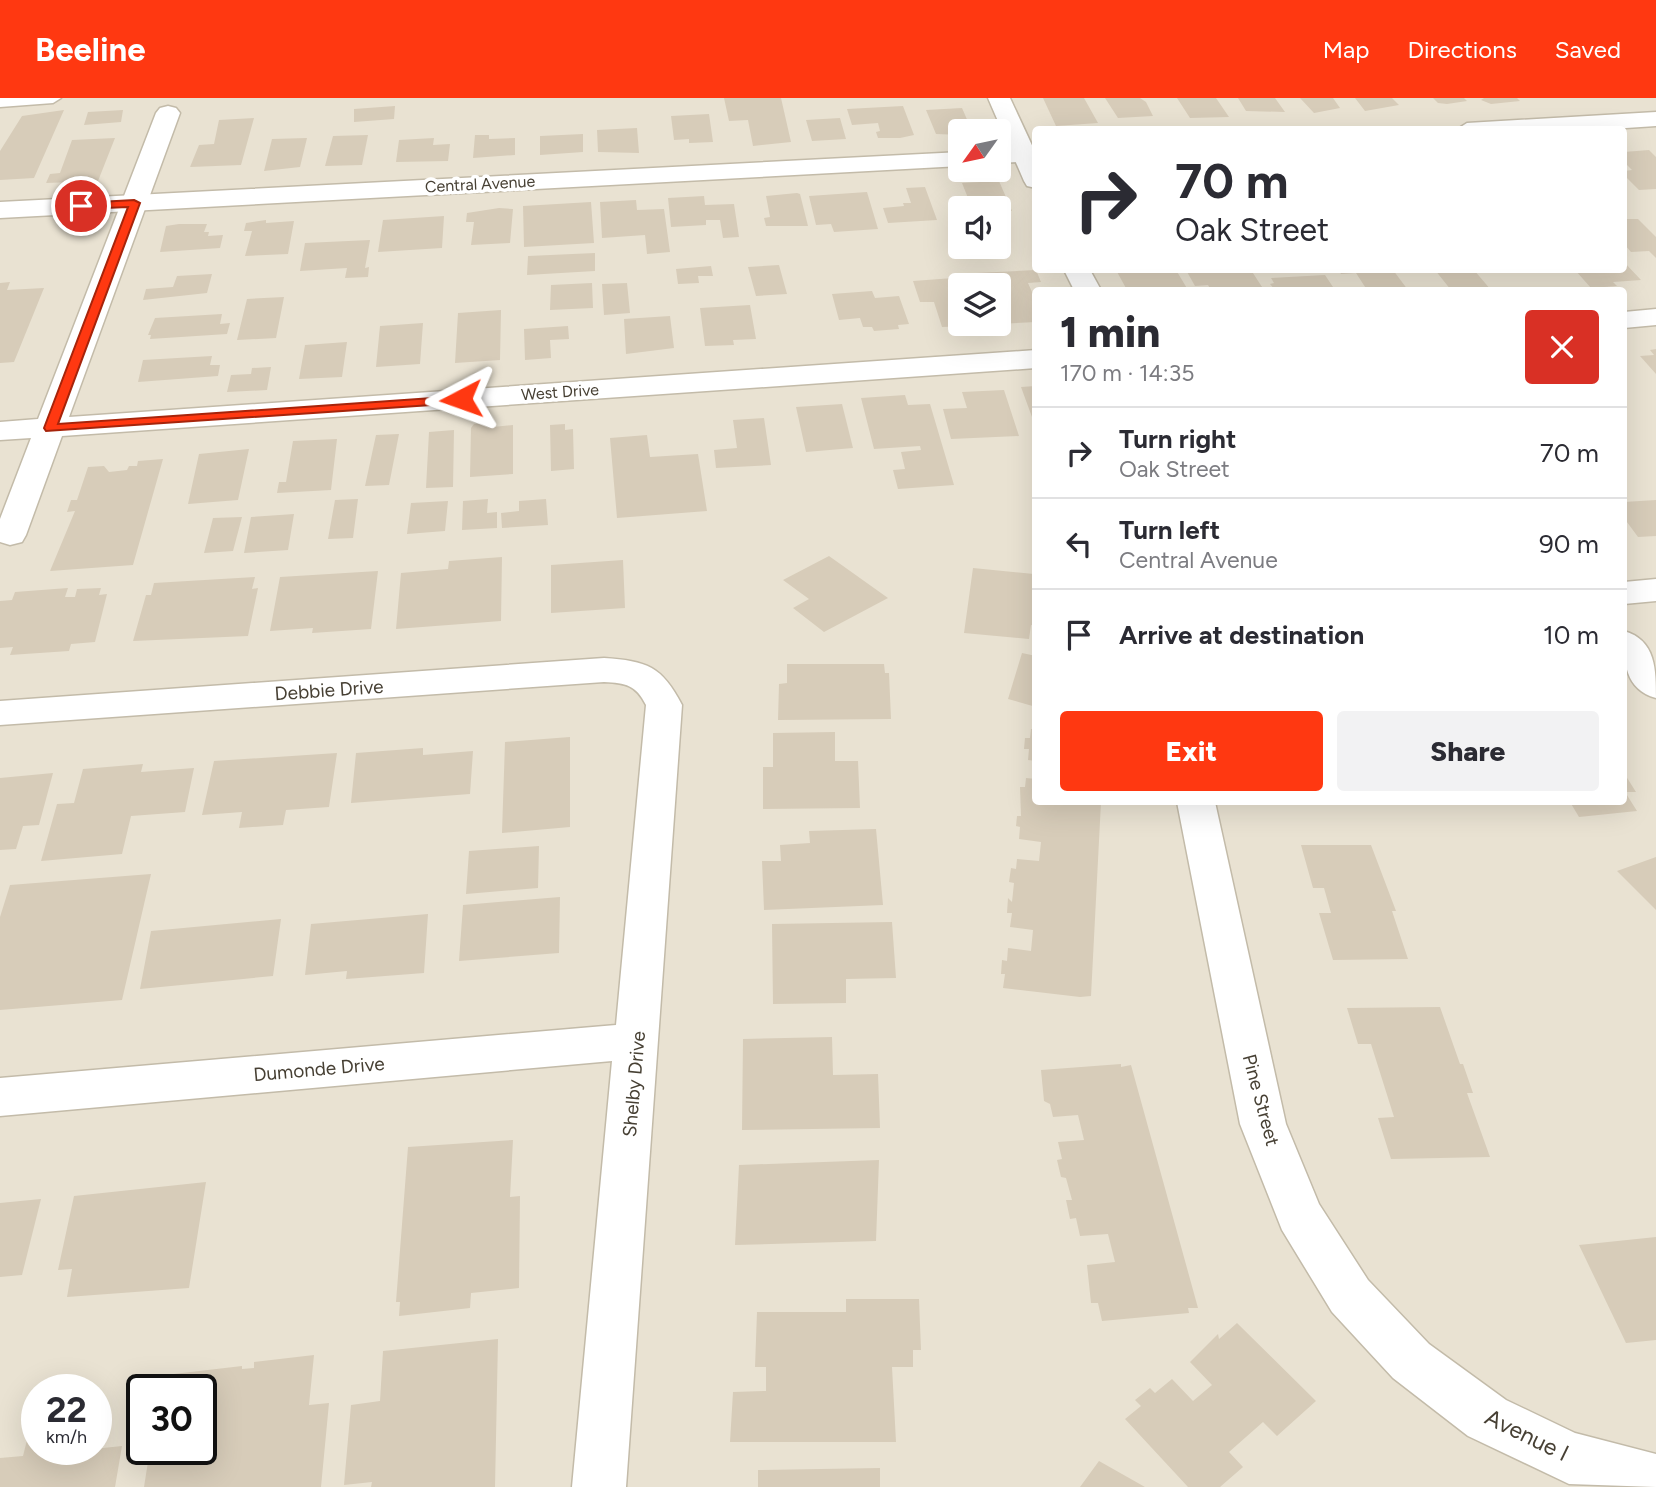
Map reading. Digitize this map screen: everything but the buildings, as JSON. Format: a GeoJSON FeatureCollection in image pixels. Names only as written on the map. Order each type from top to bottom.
{"type":"FeatureCollection","features":[{"type":"Feature","properties":{"kind":"street"},"geometry":{"type":"LineString","coordinates":[[999,98],[1030,155],[1012,156]]}},
{"type":"Feature","properties":{"kind":"street"},"geometry":{"type":"LineString","coordinates":[[10,535],[168,113]]}},
{"type":"Feature","properties":{"kind":"street"},"geometry":{"type":"LineString","coordinates":[[1530,126],[1656,118]]}},
{"type":"Feature","properties":{"kind":"street","name":"Central Avenue"},"geometry":{"type":"LineString","coordinates":[[0,210],[948,160]]}},
{"type":"Feature","properties":{"kind":"street"},"geometry":{"type":"LineString","coordinates":[[1627,320],[1656,317]]}},
{"type":"Feature","properties":{"kind":"street","name":"West Drive"},"geometry":{"type":"LineString","coordinates":[[0,432],[1032,359]]}},
{"type":"Feature","properties":{"kind":"street"},"geometry":{"type":"LineString","coordinates":[[1627,593],[1656,590]]}},
{"type":"Feature","properties":{"kind":"street"},"geometry":{"type":"LineString","coordinates":[[1627,646],[1656,686]]}},
{"type":"Feature","properties":{"kind":"street","name":"Debbie Drive"},"geometry":{"type":"LineString","coordinates":[[0,713],[604,670],[637,671],[654,683]]}},
{"type":"Feature","properties":{"kind":"street","name":"Shelby Drive"},"geometry":{"type":"LineString","coordinates":[[599,1487],[664,705],[654,683]]}},
{"type":"Feature","properties":{"kind":"street","name":"Pine Street"},"geometry":{"type":"LineString","coordinates":[[1197,805],[1263,1125],[1299,1215],[1350,1296],[1411,1361]]}},
{"type":"Feature","properties":{"kind":"street","name":"Dumonde Drive"},"geometry":{"type":"LineString","coordinates":[[0,1097],[638,1041]]}},
{"type":"Feature","properties":{"kind":"street","name":"Avenue I"},"geometry":{"type":"LineString","coordinates":[[1411,1361],[1499,1424],[1569,1458],[1656,1480]]}},
{"type":"Feature","properties":{"kind":"lane"},"geometry":{"type":"LineString","coordinates":[[0,102],[53,98]]}},
{"type":"Feature","properties":{"kind":"shaded area"},"geometry":{"type":"Polygon","coordinates":[[[0,98],[1656,98],[1656,1487],[0,1487],[0,98]]]}},
{"type":"Feature","properties":{"kind":"route"},"geometry":{"type":"LineString","coordinates":[[81,206],[134,203],[50,428],[461,399]]}}]}
